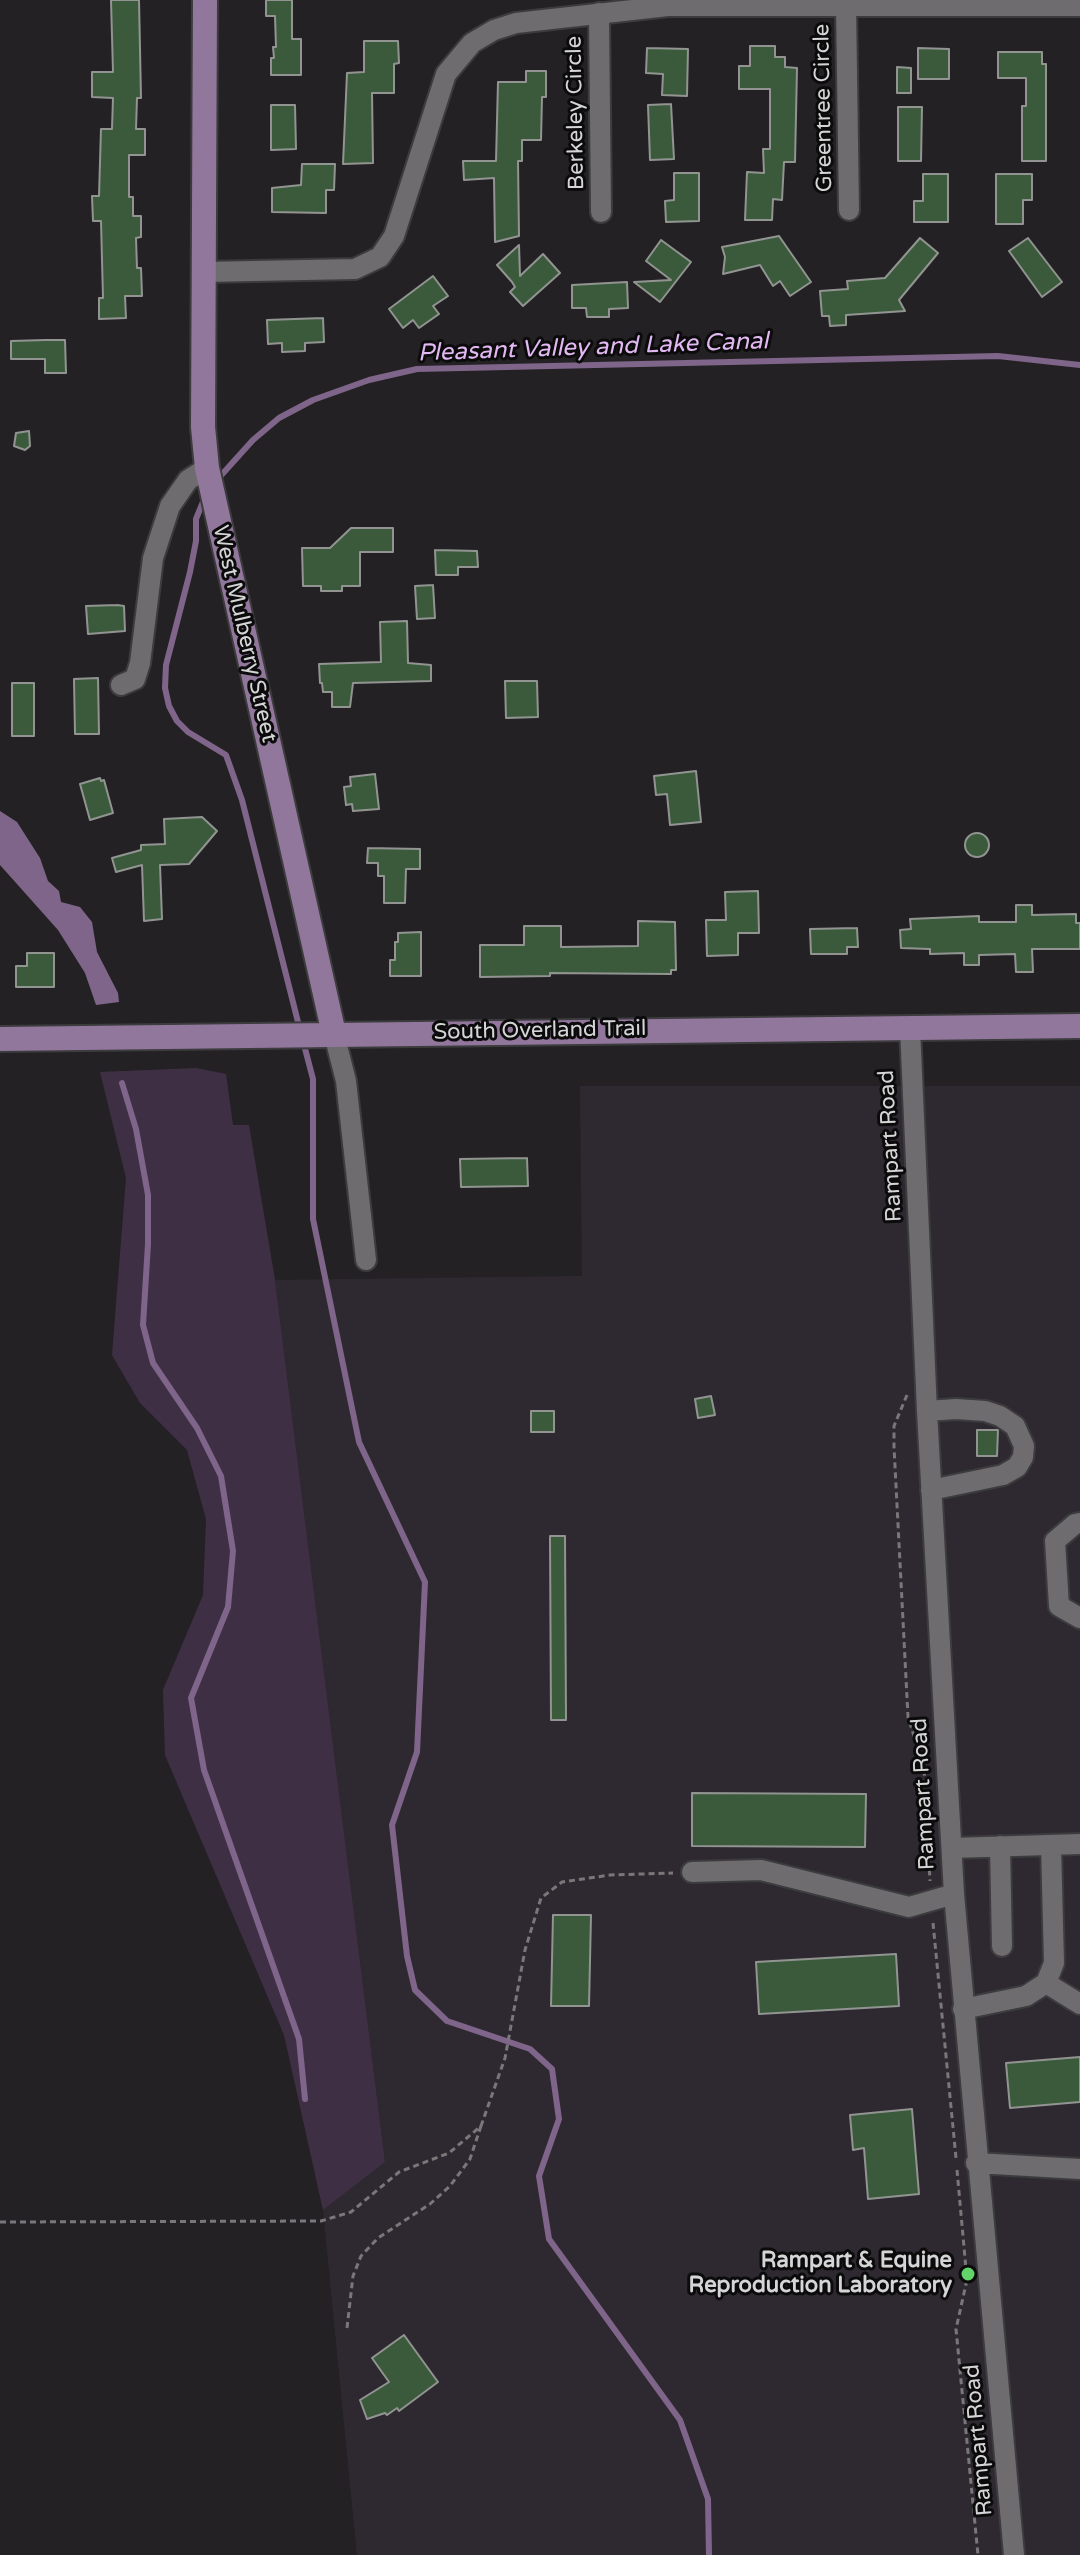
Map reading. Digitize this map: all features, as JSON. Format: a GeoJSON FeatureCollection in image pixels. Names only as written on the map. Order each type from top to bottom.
{"type":"FeatureCollection","features":[{"type":"Feature","properties":{"kind":"main road","name":"West Mulberry Street"},"geometry":{"type":"LineString","coordinates":[[205,0],[203,427],[208,474],[324,1034]]}},
{"type":"Feature","properties":{"kind":"main road","name":"South Overland Trail"},"geometry":{"type":"LineString","coordinates":[[0,1039],[1080,1026]]}},
{"type":"Feature","properties":{"kind":"street"},"geometry":{"type":"LineString","coordinates":[[204,272],[355,269],[372,263],[386,250],[394,236],[441,85],[462,52],[483,36],[516,23],[668,6],[919,2],[1080,6]]}},
{"type":"Feature","properties":{"kind":"street","name":"Greentree Circle"},"geometry":{"type":"LineString","coordinates":[[846,5],[849,210]]}},
{"type":"Feature","properties":{"kind":"street","name":"Berkeley Circle"},"geometry":{"type":"LineString","coordinates":[[599,13],[601,212]]}},
{"type":"Feature","properties":{"kind":"street"},"geometry":{"type":"LineString","coordinates":[[121,685],[135,679],[140,663],[153,558],[170,506],[196,473],[208,474]]}},
{"type":"Feature","properties":{"kind":"street","name":"Rampart Road"},"geometry":{"type":"LineString","coordinates":[[910,1028],[925,1380],[954,1894],[976,2163],[1014,2555]]}},
{"type":"Feature","properties":{"kind":"street","name":"West Mulberry Street"},"geometry":{"type":"LineString","coordinates":[[324,1034],[346,1081],[366,1260]]}},
{"type":"Feature","properties":{"kind":"street"},"geometry":{"type":"LineString","coordinates":[[927,1411],[956,1409],[985,1411],[1000,1416],[1015,1426],[1024,1446],[1023,1457],[1017,1467],[1003,1475],[931,1490]]}},
{"type":"Feature","properties":{"kind":"street"},"geometry":{"type":"LineString","coordinates":[[1080,1523],[1055,1541],[1059,1606],[1080,1618],[1080,1627]]}},
{"type":"Feature","properties":{"kind":"street"},"geometry":{"type":"LineString","coordinates":[[952,1848],[1080,1844]]}},
{"type":"Feature","properties":{"kind":"street"},"geometry":{"type":"LineString","coordinates":[[963,2009],[1026,1996],[1046,1983],[1054,1963],[1051,1845]]}},
{"type":"Feature","properties":{"kind":"street"},"geometry":{"type":"LineString","coordinates":[[1000,1846],[1002,1946]]}},
{"type":"Feature","properties":{"kind":"street"},"geometry":{"type":"LineString","coordinates":[[692,1872],[761,1870],[909,1907],[954,1894]]}},
{"type":"Feature","properties":{"kind":"street"},"geometry":{"type":"LineString","coordinates":[[1046,1983],[1080,2004]]}},
{"type":"Feature","properties":{"kind":"street"},"geometry":{"type":"LineString","coordinates":[[976,2163],[1080,2169]]}},
{"type":"Feature","properties":{"kind":"path"},"geometry":{"type":"LineString","coordinates":[[925,1380],[909,1384],[894,1426],[894,1447],[908,1717],[924,1768],[930,1878]]}},
{"type":"Feature","properties":{"kind":"path"},"geometry":{"type":"LineString","coordinates":[[347,2328],[353,2276],[361,2256],[378,2238],[430,2204],[450,2186],[470,2159],[505,2058],[525,1950],[541,1898],[562,1882],[610,1875],[692,1872]]}},
{"type":"Feature","properties":{"kind":"path"},"geometry":{"type":"LineString","coordinates":[[933,1923],[966,2269],[966,2284],[956,2329],[978,2555]]}},
{"type":"Feature","properties":{"kind":"path"},"geometry":{"type":"LineString","coordinates":[[0,2222],[321,2221],[351,2212],[399,2172],[449,2153],[481,2126]]}},
{"type":"Feature","properties":{"kind":"shaded area"},"geometry":{"type":"Polygon","coordinates":[[[0,811],[17,822],[40,858],[48,881],[59,891],[61,902],[80,907],[92,922],[97,952],[118,993],[119,1002],[96,1005],[85,973],[58,930],[0,865],[0,811]]]}},
{"type":"Feature","properties":{"kind":"shaded area"},"geometry":{"type":"Polygon","coordinates":[[[196,1068],[226,1074],[233,1125],[249,1125],[275,1280],[385,2162],[323,2210],[284,2035],[165,1755],[163,1690],[203,1595],[206,1519],[187,1450],[140,1403],[112,1355],[126,1178],[100,1072],[196,1068]]]}},
{"type":"Feature","properties":{"kind":"shaded area"},"geometry":{"type":"Polygon","coordinates":[[[580,1086],[1080,1086],[1080,2555],[357,2555],[323,2210],[385,2162],[275,1280],[582,1276],[580,1086]]]}},
{"type":"Feature","properties":{"kind":"building"},"geometry":{"type":"Polygon","coordinates":[[[111,0],[139,0],[141,98],[137,98],[136,129],[145,129],[145,155],[129,155],[129,197],[133,197],[133,216],[141,216],[141,237],[136,238],[142,296],[125,296],[126,318],[99,319],[99,298],[103,298],[101,221],[93,221],[92,196],[99,196],[101,129],[112,129],[113,98],[92,97],[92,72],[113,72],[111,0]]]}},
{"type":"Feature","properties":{"kind":"building"},"geometry":{"type":"Polygon","coordinates":[[[266,0],[292,0],[292,39],[301,39],[301,75],[271,75],[271,58],[274,58],[273,47],[276,47],[275,16],[266,16],[266,0]]]}},
{"type":"Feature","properties":{"kind":"building"},"geometry":{"type":"Polygon","coordinates":[[[364,41],[398,41],[399,63],[394,64],[394,93],[372,93],[373,163],[343,164],[347,73],[364,72],[364,41]]]}},
{"type":"Feature","properties":{"kind":"building"},"geometry":{"type":"Polygon","coordinates":[[[750,46],[775,46],[775,57],[785,57],[785,67],[797,68],[795,162],[784,162],[782,200],[773,199],[772,220],[745,220],[747,172],[764,173],[763,149],[770,149],[770,89],[739,89],[739,66],[750,66],[750,46]]]}},
{"type":"Feature","properties":{"kind":"building"},"geometry":{"type":"Polygon","coordinates":[[[647,48],[688,49],[687,96],[662,95],[663,74],[646,73],[647,48]]]}},
{"type":"Feature","properties":{"kind":"building"},"geometry":{"type":"Polygon","coordinates":[[[918,48],[949,49],[949,79],[918,79],[918,48]]]}},
{"type":"Feature","properties":{"kind":"building"},"geometry":{"type":"Polygon","coordinates":[[[998,52],[1042,52],[1042,64],[1046,64],[1046,161],[1022,161],[1022,106],[1026,106],[1026,78],[998,78],[998,52]]]}},
{"type":"Feature","properties":{"kind":"building"},"geometry":{"type":"Polygon","coordinates":[[[897,67],[911,68],[911,93],[897,93],[897,67]]]}},
{"type":"Feature","properties":{"kind":"building"},"geometry":{"type":"Polygon","coordinates":[[[526,71],[546,71],[541,140],[522,140],[522,161],[518,161],[519,236],[495,242],[494,178],[464,180],[463,161],[496,161],[498,82],[526,82],[526,71]]]}},
{"type":"Feature","properties":{"kind":"building"},"geometry":{"type":"Polygon","coordinates":[[[671,104],[674,159],[650,160],[648,105],[671,104]]]}},
{"type":"Feature","properties":{"kind":"building"},"geometry":{"type":"Polygon","coordinates":[[[271,105],[295,105],[296,149],[271,150],[271,105]]]}},
{"type":"Feature","properties":{"kind":"building"},"geometry":{"type":"Polygon","coordinates":[[[898,107],[922,107],[921,161],[898,161],[898,107]]]}},
{"type":"Feature","properties":{"kind":"building"},"geometry":{"type":"Polygon","coordinates":[[[302,164],[335,164],[334,190],[326,190],[326,213],[272,212],[272,188],[301,185],[302,164]]]}},
{"type":"Feature","properties":{"kind":"building"},"geometry":{"type":"Polygon","coordinates":[[[674,173],[699,173],[699,221],[666,222],[665,201],[674,200],[674,173]]]}},
{"type":"Feature","properties":{"kind":"building"},"geometry":{"type":"Polygon","coordinates":[[[923,174],[948,174],[948,222],[914,222],[914,201],[923,201],[923,174]]]}},
{"type":"Feature","properties":{"kind":"building"},"geometry":{"type":"Polygon","coordinates":[[[996,174],[1032,174],[1032,200],[1023,200],[1023,224],[996,224],[996,174]]]}},
{"type":"Feature","properties":{"kind":"building"},"geometry":{"type":"Polygon","coordinates":[[[779,236],[811,282],[790,296],[780,281],[773,286],[760,265],[723,274],[725,257],[722,247],[779,236]]]}},
{"type":"Feature","properties":{"kind":"building"},"geometry":{"type":"Polygon","coordinates":[[[920,238],[938,253],[899,300],[905,311],[846,315],[846,325],[830,326],[829,316],[822,316],[820,291],[848,289],[847,281],[885,278],[920,238]]]}},
{"type":"Feature","properties":{"kind":"building"},"geometry":{"type":"Polygon","coordinates":[[[1028,238],[1062,282],[1042,297],[1009,251],[1028,238]]]}},
{"type":"Feature","properties":{"kind":"building"},"geometry":{"type":"Polygon","coordinates":[[[661,240],[691,262],[660,302],[634,282],[671,280],[646,261],[661,240]]]}},
{"type":"Feature","properties":{"kind":"building"},"geometry":{"type":"Polygon","coordinates":[[[519,245],[520,276],[543,254],[560,273],[523,306],[510,292],[515,287],[512,282],[497,265],[519,245]]]}},
{"type":"Feature","properties":{"kind":"building"},"geometry":{"type":"Polygon","coordinates":[[[433,276],[448,296],[433,306],[439,314],[419,328],[413,320],[403,328],[389,309],[433,276]]]}},
{"type":"Feature","properties":{"kind":"building"},"geometry":{"type":"Polygon","coordinates":[[[627,282],[628,308],[609,309],[609,317],[587,317],[586,308],[572,308],[572,285],[627,282]]]}},
{"type":"Feature","properties":{"kind":"building"},"geometry":{"type":"Polygon","coordinates":[[[323,318],[324,342],[305,343],[305,351],[282,352],[282,343],[268,344],[267,320],[323,318]]]}},
{"type":"Feature","properties":{"kind":"building"},"geometry":{"type":"Polygon","coordinates":[[[65,340],[66,373],[45,373],[45,359],[11,359],[11,341],[65,340]]]}},
{"type":"Feature","properties":{"kind":"building"},"geometry":{"type":"Polygon","coordinates":[[[29,431],[30,446],[25,450],[14,446],[16,433],[29,431]]]}},
{"type":"Feature","properties":{"kind":"building"},"geometry":{"type":"Polygon","coordinates":[[[351,528],[393,528],[393,552],[360,552],[360,586],[342,586],[342,591],[321,591],[321,586],[303,586],[302,548],[330,548],[351,528]]]}},
{"type":"Feature","properties":{"kind":"building"},"geometry":{"type":"Polygon","coordinates":[[[435,550],[477,551],[478,567],[458,567],[458,575],[436,575],[435,550]]]}},
{"type":"Feature","properties":{"kind":"building"},"geometry":{"type":"Polygon","coordinates":[[[433,585],[435,618],[417,619],[415,586],[433,585]]]}},
{"type":"Feature","properties":{"kind":"building"},"geometry":{"type":"Polygon","coordinates":[[[86,606],[124,606],[125,631],[88,634],[86,606]]]}},
{"type":"Feature","properties":{"kind":"building"},"geometry":{"type":"Polygon","coordinates":[[[407,621],[408,663],[431,665],[431,681],[353,683],[350,707],[332,707],[332,692],[323,692],[320,683],[319,664],[381,662],[380,622],[407,621]]]}},
{"type":"Feature","properties":{"kind":"building"},"geometry":{"type":"Polygon","coordinates":[[[98,678],[99,734],[75,734],[74,679],[98,678]]]}},
{"type":"Feature","properties":{"kind":"building"},"geometry":{"type":"Polygon","coordinates":[[[505,681],[537,681],[538,717],[506,718],[505,681]]]}},
{"type":"Feature","properties":{"kind":"building"},"geometry":{"type":"Polygon","coordinates":[[[12,683],[34,683],[34,736],[12,736],[12,683]]]}},
{"type":"Feature","properties":{"kind":"building"},"geometry":{"type":"Polygon","coordinates":[[[696,771],[701,822],[670,825],[667,794],[656,795],[654,776],[696,771]]]}},
{"type":"Feature","properties":{"kind":"building"},"geometry":{"type":"Polygon","coordinates":[[[375,774],[379,809],[353,811],[352,804],[346,805],[344,787],[351,786],[350,777],[375,774]]]}},
{"type":"Feature","properties":{"kind":"building"},"geometry":{"type":"Polygon","coordinates":[[[100,778],[104,780],[113,813],[90,820],[80,784],[100,778]]]}},
{"type":"Feature","properties":{"kind":"building"},"geometry":{"type":"Polygon","coordinates":[[[202,817],[217,831],[189,864],[160,865],[162,919],[144,921],[142,865],[116,872],[112,858],[141,850],[141,845],[165,844],[164,819],[202,817]]]}},
{"type":"Feature","properties":{"kind":"building"},"geometry":{"type":"Polygon","coordinates":[[[977,833],[988,840],[989,845],[982,856],[977,857],[966,850],[965,845],[972,834],[977,833]]]}},
{"type":"Feature","properties":{"kind":"building"},"geometry":{"type":"Polygon","coordinates":[[[368,848],[420,849],[420,869],[406,869],[405,903],[384,903],[384,876],[378,876],[378,863],[367,863],[368,848]]]}},
{"type":"Feature","properties":{"kind":"building"},"geometry":{"type":"Polygon","coordinates":[[[758,891],[759,933],[738,933],[738,955],[707,956],[706,920],[726,920],[725,892],[758,891]]]}},
{"type":"Feature","properties":{"kind":"building"},"geometry":{"type":"Polygon","coordinates":[[[1016,905],[1032,905],[1032,915],[1076,914],[1076,923],[1080,923],[1080,949],[1032,949],[1033,972],[1016,972],[1015,954],[979,955],[979,965],[964,965],[964,953],[930,954],[930,949],[901,948],[900,930],[911,929],[910,919],[979,916],[979,922],[1016,922],[1016,905]]]}},
{"type":"Feature","properties":{"kind":"building"},"geometry":{"type":"Polygon","coordinates":[[[638,921],[675,922],[676,970],[671,970],[671,974],[550,973],[550,976],[480,977],[480,945],[524,945],[524,926],[561,926],[561,947],[638,946],[638,921]]]}},
{"type":"Feature","properties":{"kind":"building"},"geometry":{"type":"Polygon","coordinates":[[[857,928],[858,947],[847,947],[847,954],[811,954],[810,929],[857,928]]]}},
{"type":"Feature","properties":{"kind":"building"},"geometry":{"type":"Polygon","coordinates":[[[421,932],[421,976],[390,976],[390,960],[395,960],[398,933],[421,932]]]}},
{"type":"Feature","properties":{"kind":"building"},"geometry":{"type":"Polygon","coordinates":[[[27,953],[54,953],[54,987],[16,987],[16,966],[27,966],[27,953]]]}},
{"type":"Feature","properties":{"kind":"building"},"geometry":{"type":"Polygon","coordinates":[[[527,1158],[528,1186],[461,1187],[460,1159],[527,1158]]]}},
{"type":"Feature","properties":{"kind":"building"},"geometry":{"type":"Polygon","coordinates":[[[711,1396],[715,1415],[698,1418],[695,1399],[711,1396]]]}},
{"type":"Feature","properties":{"kind":"building"},"geometry":{"type":"Polygon","coordinates":[[[531,1411],[554,1411],[554,1432],[531,1432],[531,1411]]]}},
{"type":"Feature","properties":{"kind":"building"},"geometry":{"type":"Polygon","coordinates":[[[977,1430],[998,1430],[997,1456],[977,1456],[977,1430]]]}},
{"type":"Feature","properties":{"kind":"building"},"geometry":{"type":"Polygon","coordinates":[[[550,1536],[565,1536],[566,1720],[551,1720],[550,1536]]]}},
{"type":"Feature","properties":{"kind":"building"},"geometry":{"type":"Polygon","coordinates":[[[692,1793],[866,1794],[865,1847],[692,1846],[692,1793]]]}},
{"type":"Feature","properties":{"kind":"building"},"geometry":{"type":"Polygon","coordinates":[[[553,1915],[591,1915],[589,2006],[551,2006],[553,1915]]]}},
{"type":"Feature","properties":{"kind":"building"},"geometry":{"type":"Polygon","coordinates":[[[896,1954],[899,2006],[759,2014],[756,1962],[896,1954]]]}},
{"type":"Feature","properties":{"kind":"building"},"geometry":{"type":"Polygon","coordinates":[[[1080,2057],[1080,2102],[1010,2108],[1006,2063],[1080,2057]]]}},
{"type":"Feature","properties":{"kind":"building"},"geometry":{"type":"Polygon","coordinates":[[[912,2109],[919,2194],[868,2199],[864,2148],[853,2150],[850,2115],[912,2109]]]}},
{"type":"Feature","properties":{"kind":"building"},"geometry":{"type":"Polygon","coordinates":[[[404,2335],[438,2382],[399,2411],[397,2408],[387,2415],[367,2419],[360,2400],[389,2382],[372,2358],[404,2335]]]}},
{"type":"Feature","properties":{"kind":"waterway","name":"Pleasant Valley and Lake Canal"},"geometry":{"type":"LineString","coordinates":[[216,481],[253,440],[279,418],[313,400],[369,380],[417,369],[998,356],[1080,365]]}},
{"type":"Feature","properties":{"kind":"waterway","name":"Pleasant Valley and Lake Canal"},"geometry":{"type":"LineString","coordinates":[[205,497],[196,519],[196,541],[166,665],[165,688],[177,721],[188,732],[226,755],[242,800],[300,1030]]}},
{"type":"Feature","properties":{"kind":"waterway","name":"Pleasant Valley and Lake Canal"},"geometry":{"type":"LineString","coordinates":[[303,1041],[313,1079],[313,1219],[359,1442],[425,1582],[417,1752],[392,1825],[407,1956],[415,1990],[447,2021],[530,2049],[552,2069],[559,2119],[539,2176],[549,2239],[680,2420],[708,2499],[709,2555]]}},
{"type":"Feature","properties":{"kind":"waterway"},"geometry":{"type":"LineString","coordinates":[[122,1083],[136,1129],[148,1195],[143,1325],[153,1363],[197,1428],[221,1476],[233,1551],[228,1607],[191,1698],[204,1770],[299,2039],[305,2099]]}},
{"type":"Feature","properties":{"kind":"place","name":"Rampart & Equine Reproduction Laboratory"},"geometry":{"type":"Point","coordinates":[968,2274]}}]}
